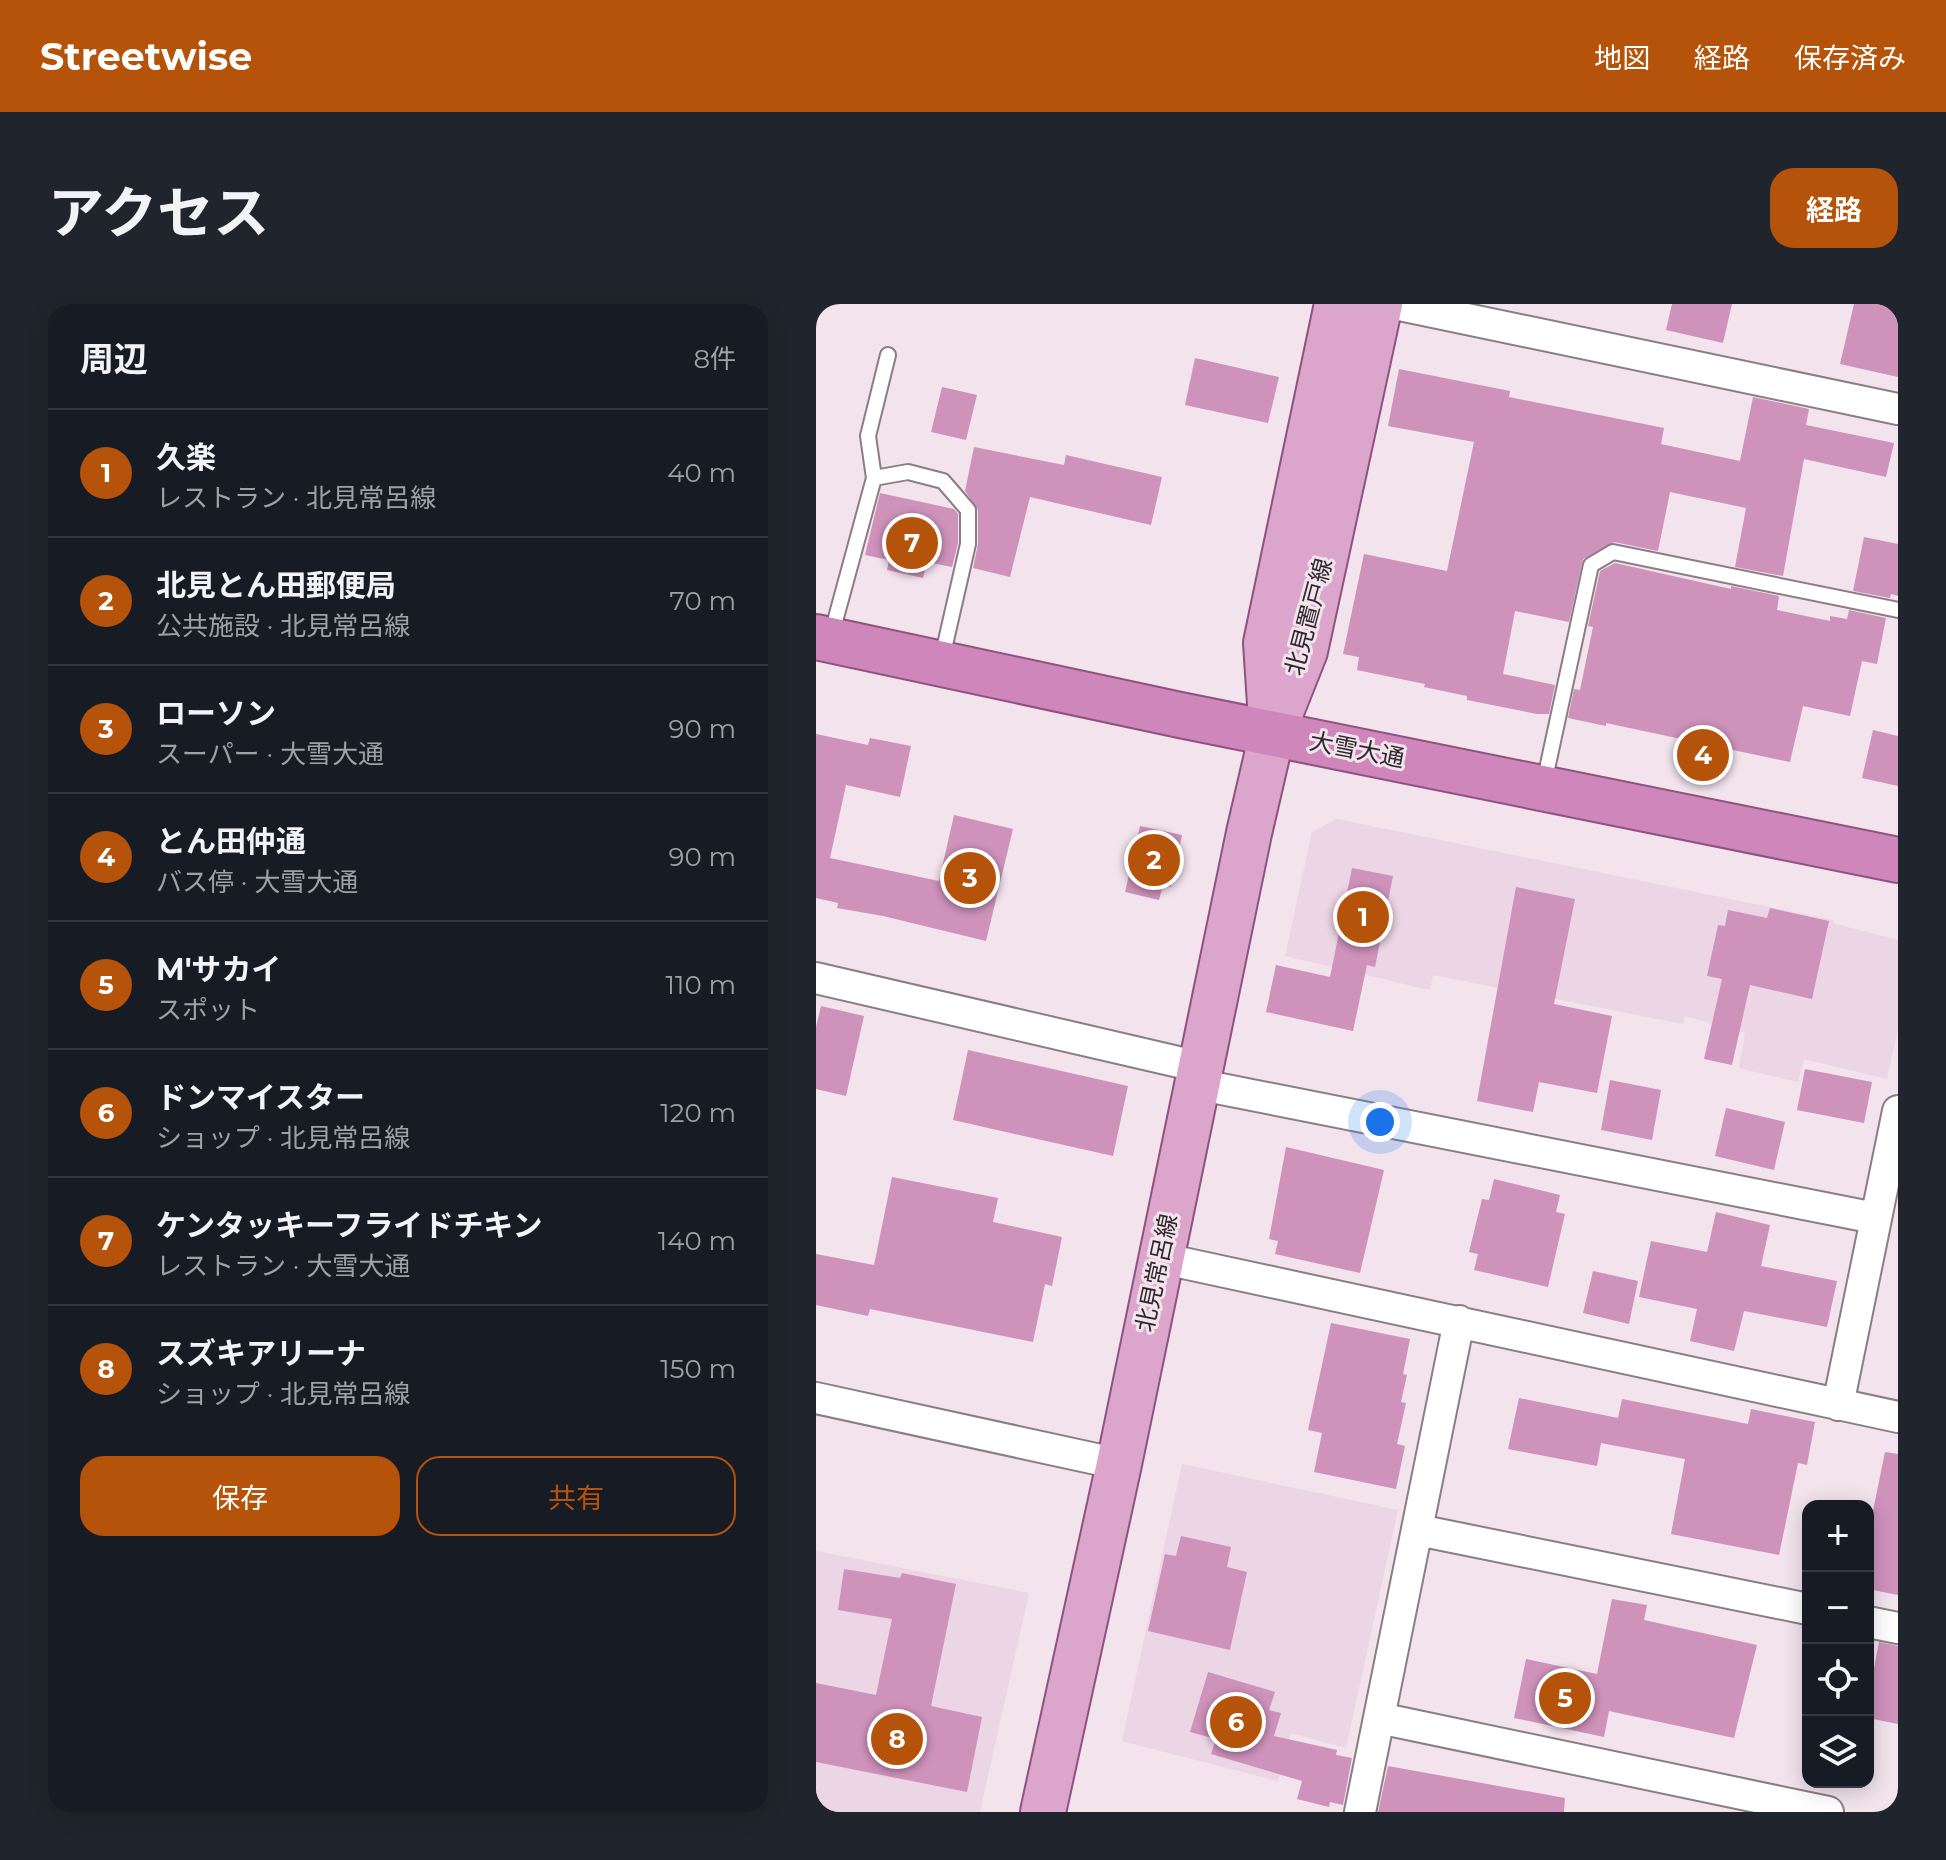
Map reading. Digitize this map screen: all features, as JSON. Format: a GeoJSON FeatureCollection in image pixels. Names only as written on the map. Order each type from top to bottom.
{"type":"FeatureCollection","features":[{"type":"Feature","properties":{"kind":"highway","name":"大雪大通"},"geometry":{"type":"LineString","coordinates":[[823,639],[1272,734],[1898,860]]}},
{"type":"Feature","properties":{"kind":"main road","name":"北見置戸線"},"geometry":{"type":"LineString","coordinates":[[1272,734],[1266,643],[1337,304]]}},
{"type":"Feature","properties":{"kind":"main road","name":"北見置戸線"},"geometry":{"type":"LineString","coordinates":[[1272,734],[1305,651],[1380,304]]}},
{"type":"Feature","properties":{"kind":"main road","name":"北見常呂線"},"geometry":{"type":"LineString","coordinates":[[1043,1812],[1272,734]]}},
{"type":"Feature","properties":{"kind":"street"},"geometry":{"type":"LineString","coordinates":[[1395,304],[1898,409]]}},
{"type":"Feature","properties":{"kind":"street"},"geometry":{"type":"LineString","coordinates":[[816,978],[1198,1076],[1875,1218]]}},
{"type":"Feature","properties":{"kind":"street"},"geometry":{"type":"LineString","coordinates":[[1838,1405],[1898,1111]]}},
{"type":"Feature","properties":{"kind":"street"},"geometry":{"type":"LineString","coordinates":[[1160,1258],[1898,1417]]}},
{"type":"Feature","properties":{"kind":"street"},"geometry":{"type":"LineString","coordinates":[[1360,1812],[1459,1321]]}},
{"type":"Feature","properties":{"kind":"street"},"geometry":{"type":"LineString","coordinates":[[816,1398],[1119,1464]]}},
{"type":"Feature","properties":{"kind":"street"},"geometry":{"type":"LineString","coordinates":[[1418,1530],[1802,1608]]}},
{"type":"Feature","properties":{"kind":"street"},"geometry":{"type":"LineString","coordinates":[[1874,1623],[1898,1628]]}},
{"type":"Feature","properties":{"kind":"street"},"geometry":{"type":"LineString","coordinates":[[1379,1718],[1828,1812]]}},
{"type":"Feature","properties":{"kind":"lane"},"geometry":{"type":"LineString","coordinates":[[823,639],[874,478],[868,436],[888,355]]}},
{"type":"Feature","properties":{"kind":"lane"},"geometry":{"type":"LineString","coordinates":[[874,478],[908,472],[943,481],[968,510],[968,544],[940,664]]}},
{"type":"Feature","properties":{"kind":"lane"},"geometry":{"type":"LineString","coordinates":[[1543,787],[1591,565],[1613,552],[1898,610]]}},
{"type":"Feature","properties":{"kind":"shaded area"},"geometry":{"type":"Polygon","coordinates":[[[1337,819],[1833,920],[1835,924],[1898,940],[1898,1029],[1887,1079],[1804,1059],[1798,1082],[1739,1068],[1745,1033],[1685,1016],[1683,1024],[1433,975],[1430,990],[1285,956],[1312,832],[1337,819]]]}},
{"type":"Feature","properties":{"kind":"shaded area"},"geometry":{"type":"Polygon","coordinates":[[[1182,1464],[1398,1510],[1346,1748],[1291,1733],[1278,1781],[1122,1741],[1182,1464]]]}},
{"type":"Feature","properties":{"kind":"shaded area"},"geometry":{"type":"Polygon","coordinates":[[[816,1551],[1029,1593],[980,1812],[816,1812],[816,1551]]]}},
{"type":"Feature","properties":{"kind":"building"},"geometry":{"type":"Polygon","coordinates":[[[1672,304],[1732,304],[1723,343],[1666,330],[1672,304]]]}},
{"type":"Feature","properties":{"kind":"building"},"geometry":{"type":"Polygon","coordinates":[[[1854,304],[1898,304],[1898,377],[1840,364],[1854,304]]]}},
{"type":"Feature","properties":{"kind":"building"},"geometry":{"type":"Polygon","coordinates":[[[1195,358],[1279,377],[1268,423],[1185,405],[1195,358]]]}},
{"type":"Feature","properties":{"kind":"building"},"geometry":{"type":"Polygon","coordinates":[[[1399,369],[1510,391],[1509,397],[1664,428],[1661,444],[1740,461],[1753,397],[1809,409],[1806,425],[1894,443],[1886,477],[1804,459],[1783,576],[1735,567],[1746,508],[1670,492],[1658,551],[1614,542],[1583,559],[1569,622],[1515,611],[1503,674],[1555,685],[1549,714],[1537,714],[1467,700],[1467,696],[1424,687],[1425,684],[1357,670],[1359,657],[1343,654],[1364,554],[1447,571],[1474,442],[1388,426],[1399,369]]]}},
{"type":"Feature","properties":{"kind":"building"},"geometry":{"type":"Polygon","coordinates":[[[942,387],[977,395],[966,440],[931,432],[942,387]]]}},
{"type":"Feature","properties":{"kind":"building"},"geometry":{"type":"Polygon","coordinates":[[[974,447],[1064,465],[1066,455],[1162,477],[1151,525],[1030,497],[1010,577],[973,568],[978,544],[978,510],[965,491],[974,447]]]}},
{"type":"Feature","properties":{"kind":"building"},"geometry":{"type":"Polygon","coordinates":[[[880,493],[954,509],[958,514],[958,543],[952,567],[927,562],[923,578],[887,570],[889,560],[865,555],[880,493]]]}},
{"type":"Feature","properties":{"kind":"building"},"geometry":{"type":"Polygon","coordinates":[[[1864,537],[1898,544],[1898,596],[1891,594],[1890,598],[1853,591],[1864,537]]]}},
{"type":"Feature","properties":{"kind":"building"},"geometry":{"type":"Polygon","coordinates":[[[1615,563],[1731,589],[1731,586],[1779,596],[1777,610],[1830,621],[1830,616],[1847,619],[1849,610],[1886,618],[1877,664],[1862,661],[1850,716],[1803,706],[1790,762],[1606,723],[1606,726],[1568,718],[1574,689],[1580,690],[1593,627],[1588,626],[1600,571],[1615,563]]]}},
{"type":"Feature","properties":{"kind":"building"},"geometry":{"type":"Polygon","coordinates":[[[1873,730],[1898,736],[1898,786],[1862,778],[1873,730]]]}},
{"type":"Feature","properties":{"kind":"building"},"geometry":{"type":"Polygon","coordinates":[[[816,734],[868,745],[870,738],[911,746],[900,797],[846,785],[830,858],[939,881],[954,815],[1013,829],[986,941],[837,908],[838,903],[816,898],[816,734]]]}},
{"type":"Feature","properties":{"kind":"building"},"geometry":{"type":"Polygon","coordinates":[[[1140,826],[1182,835],[1171,887],[1163,885],[1159,900],[1125,892],[1140,826]]]}},
{"type":"Feature","properties":{"kind":"building"},"geometry":{"type":"Polygon","coordinates":[[[1352,868],[1393,876],[1375,967],[1367,965],[1353,1031],[1266,1012],[1276,965],[1330,977],[1352,868]]]}},
{"type":"Feature","properties":{"kind":"building"},"geometry":{"type":"Polygon","coordinates":[[[1516,887],[1575,899],[1554,1004],[1612,1016],[1597,1093],[1539,1082],[1533,1112],[1477,1101],[1516,887]]]}},
{"type":"Feature","properties":{"kind":"building"},"geometry":{"type":"Polygon","coordinates":[[[1770,908],[1829,921],[1812,999],[1750,985],[1732,1065],[1704,1059],[1722,979],[1707,976],[1718,925],[1725,926],[1728,910],[1767,918],[1770,908]]]}},
{"type":"Feature","properties":{"kind":"building"},"geometry":{"type":"Polygon","coordinates":[[[821,1006],[864,1016],[846,1096],[816,1089],[816,1027],[821,1006]]]}},
{"type":"Feature","properties":{"kind":"building"},"geometry":{"type":"Polygon","coordinates":[[[968,1050],[1128,1086],[1113,1156],[953,1120],[968,1050]]]}},
{"type":"Feature","properties":{"kind":"building"},"geometry":{"type":"Polygon","coordinates":[[[1805,1069],[1872,1082],[1864,1123],[1797,1110],[1805,1069]]]}},
{"type":"Feature","properties":{"kind":"building"},"geometry":{"type":"Polygon","coordinates":[[[1610,1080],[1661,1090],[1652,1140],[1601,1130],[1610,1080]]]}},
{"type":"Feature","properties":{"kind":"building"},"geometry":{"type":"Polygon","coordinates":[[[1726,1108],[1785,1122],[1774,1170],[1715,1156],[1726,1108]]]}},
{"type":"Feature","properties":{"kind":"building"},"geometry":{"type":"Polygon","coordinates":[[[1286,1147],[1384,1170],[1360,1273],[1275,1254],[1278,1241],[1269,1239],[1286,1147]]]}},
{"type":"Feature","properties":{"kind":"building"},"geometry":{"type":"Polygon","coordinates":[[[892,1177],[998,1198],[993,1222],[1062,1237],[1052,1286],[1045,1284],[1033,1342],[870,1309],[868,1316],[816,1305],[816,1254],[874,1265],[892,1177]]]}},
{"type":"Feature","properties":{"kind":"building"},"geometry":{"type":"Polygon","coordinates":[[[1494,1179],[1560,1195],[1556,1212],[1565,1214],[1548,1287],[1474,1270],[1478,1254],[1469,1252],[1482,1199],[1489,1200],[1494,1179]]]}},
{"type":"Feature","properties":{"kind":"building"},"geometry":{"type":"Polygon","coordinates":[[[1716,1212],[1770,1225],[1761,1266],[1837,1281],[1827,1327],[1744,1311],[1734,1351],[1690,1341],[1697,1309],[1639,1297],[1651,1241],[1707,1252],[1716,1212]]]}},
{"type":"Feature","properties":{"kind":"building"},"geometry":{"type":"Polygon","coordinates":[[[1593,1271],[1638,1281],[1629,1324],[1583,1313],[1593,1271]]]}},
{"type":"Feature","properties":{"kind":"building"},"geometry":{"type":"Polygon","coordinates":[[[1331,1323],[1410,1339],[1401,1402],[1406,1403],[1397,1444],[1405,1446],[1396,1489],[1314,1472],[1322,1433],[1308,1430],[1331,1323]]]}},
{"type":"Feature","properties":{"kind":"building"},"geometry":{"type":"Polygon","coordinates":[[[1519,1398],[1618,1418],[1622,1399],[1748,1424],[1751,1409],[1815,1422],[1807,1465],[1798,1463],[1779,1555],[1671,1534],[1685,1459],[1601,1443],[1597,1466],[1508,1449],[1519,1398]]]}},
{"type":"Feature","properties":{"kind":"building"},"geometry":{"type":"Polygon","coordinates":[[[1885,1452],[1898,1454],[1898,1595],[1874,1590],[1874,1506],[1885,1452]]]}},
{"type":"Feature","properties":{"kind":"building"},"geometry":{"type":"Polygon","coordinates":[[[1181,1536],[1231,1547],[1227,1567],[1247,1572],[1230,1650],[1148,1631],[1165,1554],[1176,1556],[1181,1536]]]}},
{"type":"Feature","properties":{"kind":"building"},"geometry":{"type":"Polygon","coordinates":[[[844,1569],[900,1578],[902,1573],[956,1584],[931,1706],[982,1717],[967,1792],[816,1762],[816,1683],[876,1695],[892,1619],[838,1610],[844,1569]]]}},
{"type":"Feature","properties":{"kind":"building"},"geometry":{"type":"Polygon","coordinates":[[[1612,1599],[1647,1605],[1644,1620],[1757,1645],[1734,1738],[1609,1711],[1604,1737],[1514,1718],[1526,1659],[1597,1674],[1612,1599]]]}},
{"type":"Feature","properties":{"kind":"building"},"geometry":{"type":"Polygon","coordinates":[[[1879,1642],[1898,1646],[1898,1724],[1874,1719],[1874,1668],[1879,1642]]]}},
{"type":"Feature","properties":{"kind":"building"},"geometry":{"type":"Polygon","coordinates":[[[1208,1672],[1275,1692],[1269,1710],[1281,1713],[1274,1736],[1337,1750],[1336,1755],[1352,1758],[1343,1805],[1330,1802],[1329,1807],[1297,1799],[1302,1781],[1211,1754],[1216,1739],[1190,1732],[1208,1672]]]}},
{"type":"Feature","properties":{"kind":"building"},"geometry":{"type":"Polygon","coordinates":[[[1388,1766],[1565,1798],[1564,1812],[1378,1812],[1388,1766]]]}},
{"type":"Feature","properties":{"kind":"place","name":"ケンタッキーフライドチキン"},"geometry":{"type":"Point","coordinates":[912,543]}},
{"type":"Feature","properties":{"kind":"place","name":"とん田仲通"},"geometry":{"type":"Point","coordinates":[1703,755]}},
{"type":"Feature","properties":{"kind":"place","name":"北見とん田郵便局"},"geometry":{"type":"Point","coordinates":[1154,860]}},
{"type":"Feature","properties":{"kind":"place","name":"ローソン"},"geometry":{"type":"Point","coordinates":[970,878]}},
{"type":"Feature","properties":{"kind":"place","name":"久楽"},"geometry":{"type":"Point","coordinates":[1363,917]}},
{"type":"Feature","properties":{"kind":"place","name":"M'サカイ"},"geometry":{"type":"Point","coordinates":[1565,1698]}},
{"type":"Feature","properties":{"kind":"place","name":"ドンマイスター"},"geometry":{"type":"Point","coordinates":[1236,1722]}},
{"type":"Feature","properties":{"kind":"place","name":"スズキアリーナ"},"geometry":{"type":"Point","coordinates":[897,1739]}}]}
